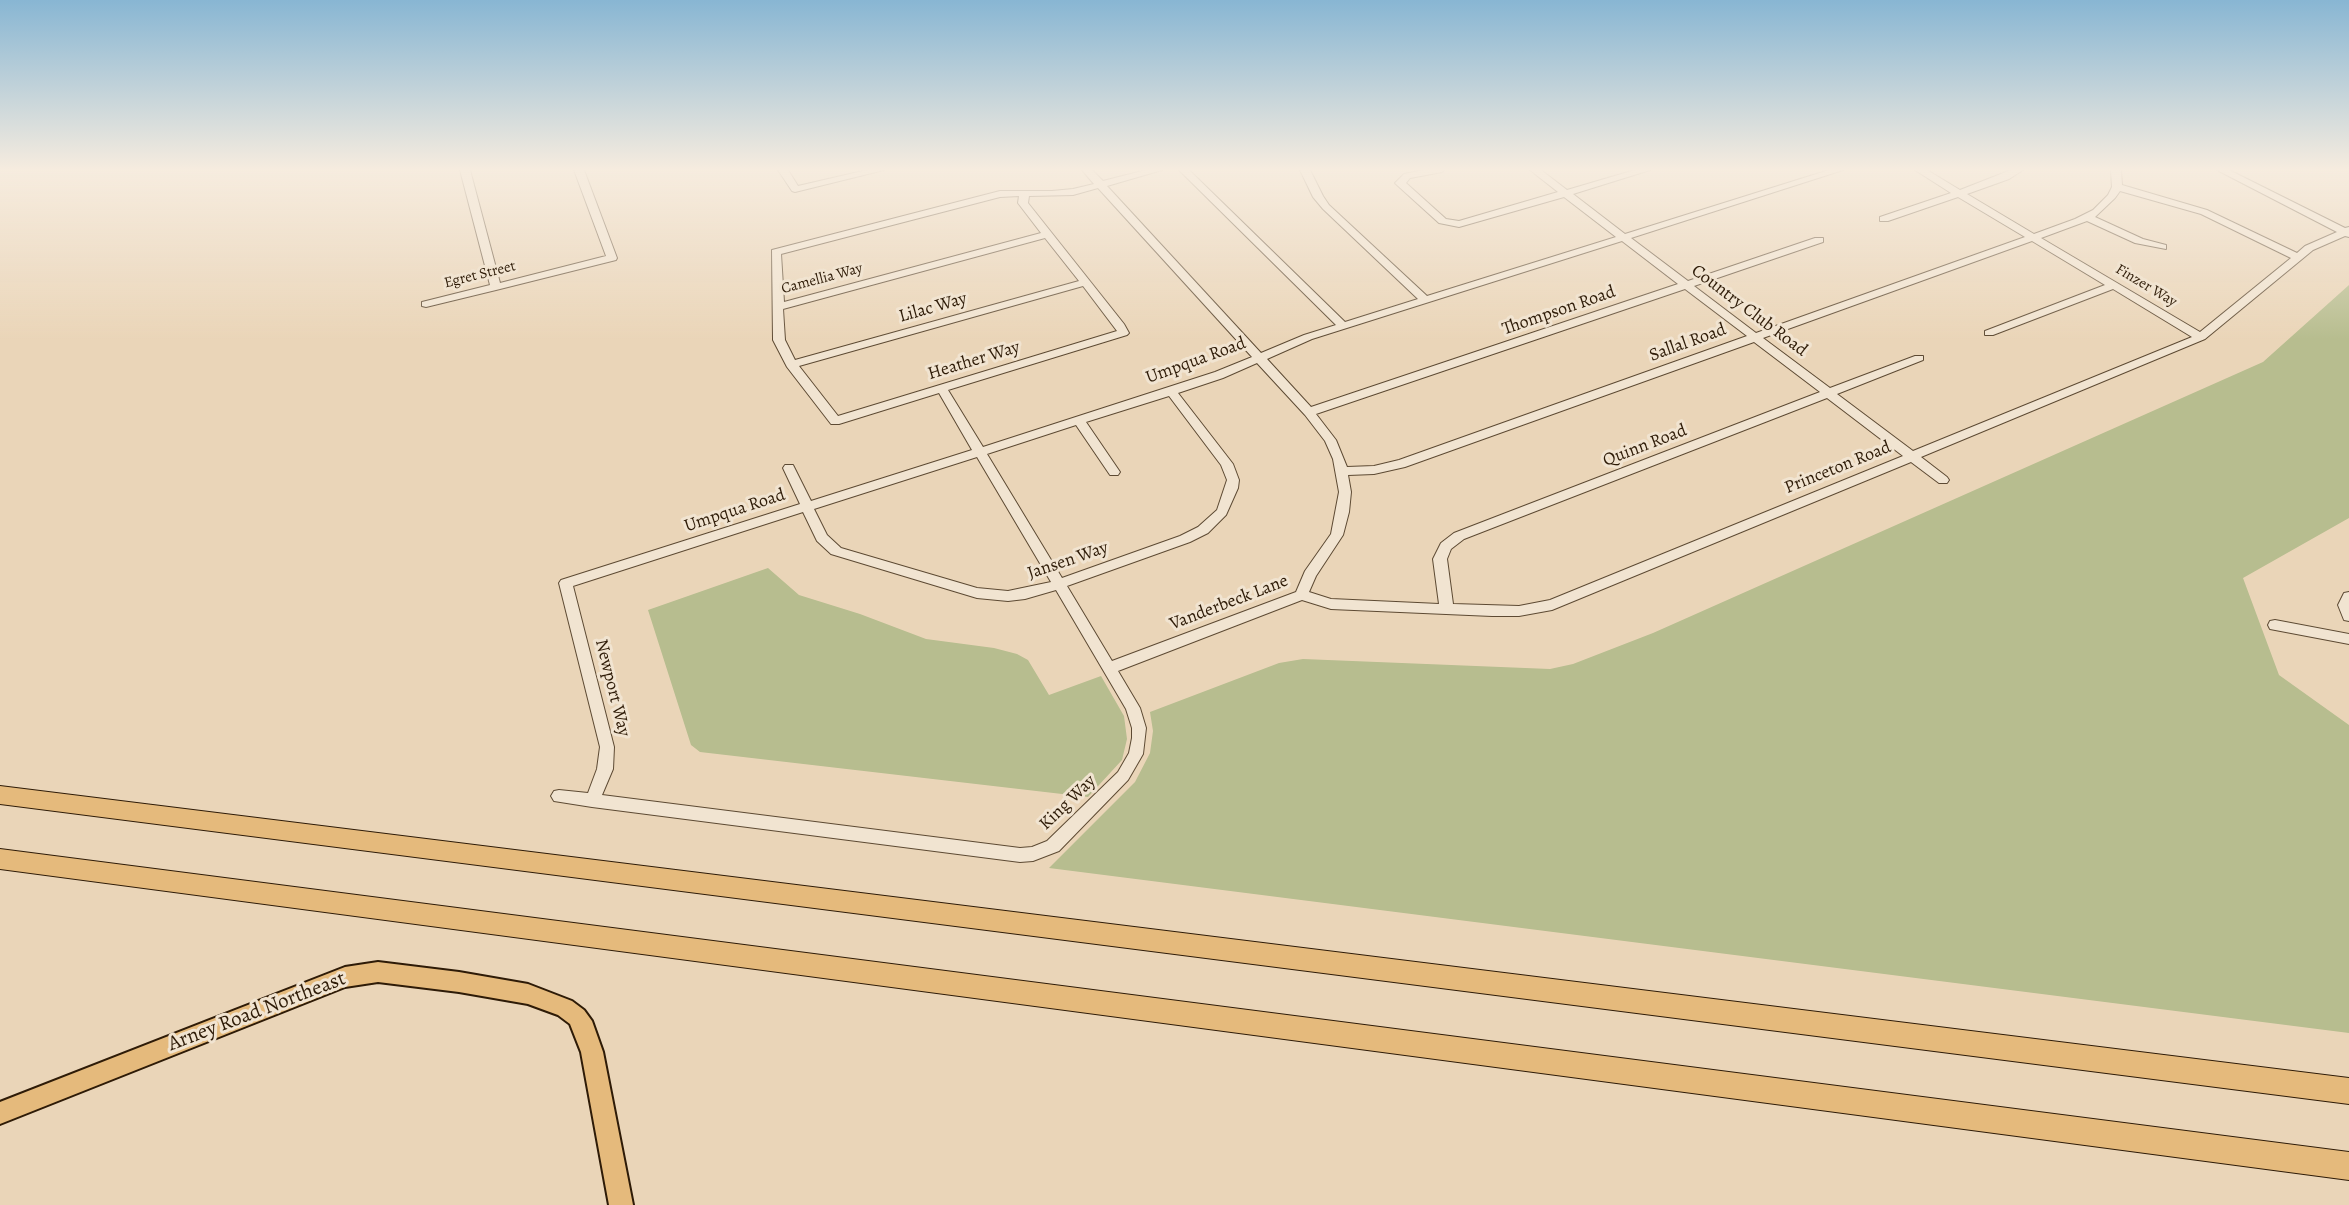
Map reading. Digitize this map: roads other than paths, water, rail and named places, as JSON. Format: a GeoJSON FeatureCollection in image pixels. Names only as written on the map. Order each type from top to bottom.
{"type":"FeatureCollection","features":[{"type":"Feature","properties":{"kind":"highway"},"geometry":{"type":"LineString","coordinates":[[0,795],[2349,1090]]}},
{"type":"Feature","properties":{"kind":"highway"},"geometry":{"type":"LineString","coordinates":[[0,859],[2349,1166]]}},
{"type":"Feature","properties":{"kind":"main road","name":"Arney Road Northeast"},"geometry":{"type":"LineString","coordinates":[[0,1113],[345,977],[378,972],[459,982],[528,994],[566,1008],[584,1028],[592,1052],[621,1205]]}},
{"type":"Feature","properties":{"kind":"street"},"geometry":{"type":"LineString","coordinates":[[480,226],[496,287]]}},
{"type":"Feature","properties":{"kind":"street","name":"Egret Street"},"geometry":{"type":"LineString","coordinates":[[426,304],[612,258],[600,226]]}},
{"type":"Feature","properties":{"kind":"street"},"geometry":{"type":"LineString","coordinates":[[791,365],[779,340],[776,252],[874,226]]}},
{"type":"Feature","properties":{"kind":"street"},"geometry":{"type":"LineString","coordinates":[[1041,226],[1085,282]]}},
{"type":"Feature","properties":{"kind":"street","name":"Vanderbeck Lane"},"geometry":{"type":"LineString","coordinates":[[1110,668],[1301,595],[1310,574],[1332,545],[1341,524],[1345,492],[1343,471],[1330,440],[1309,412],[1139,226]]}},
{"type":"Feature","properties":{"kind":"street"},"geometry":{"type":"LineString","coordinates":[[1241,226],[1343,326]]}},
{"type":"Feature","properties":{"kind":"street"},"geometry":{"type":"LineString","coordinates":[[1346,226],[1425,300]]}},
{"type":"Feature","properties":{"kind":"street","name":"Country Club Road"},"geometry":{"type":"LineString","coordinates":[[1608,226],[1942,480]]}},
{"type":"Feature","properties":{"kind":"street","name":"Umpqua Road"},"geometry":{"type":"LineString","coordinates":[[566,583],[1171,391],[1293,342],[1660,226]]}},
{"type":"Feature","properties":{"kind":"street","name":"Finzer Way"},"geometry":{"type":"LineString","coordinates":[[2015,226],[2201,337]]}},
{"type":"Feature","properties":{"kind":"street","name":"Sallal Road"},"geometry":{"type":"LineString","coordinates":[[1343,471],[1374,470],[1401,464],[2063,226]]}},
{"type":"Feature","properties":{"kind":"street"},"geometry":{"type":"LineString","coordinates":[[2108,226],[2141,242],[2162,247]]}},
{"type":"Feature","properties":{"kind":"street"},"geometry":{"type":"LineString","coordinates":[[2233,226],[2297,257]]}},
{"type":"Feature","properties":{"kind":"street","name":"Princeton Road"},"geometry":{"type":"LineString","coordinates":[[1301,595],[1331,604],[1508,612],[1552,605],[2201,337],[2316,243],[2347,232]]}},
{"type":"Feature","properties":{"kind":"street","name":"Camellia Way"},"geometry":{"type":"LineString","coordinates":[[778,307],[1047,234]]}},
{"type":"Feature","properties":{"kind":"street","name":"Thompson Road"},"geometry":{"type":"LineString","coordinates":[[1309,412],[1819,240]]}},
{"type":"Feature","properties":{"kind":"street","name":"Heather Way"},"geometry":{"type":"LineString","coordinates":[[791,365],[835,421],[1123,333],[1085,282]]}},
{"type":"Feature","properties":{"kind":"street","name":"Lilac Way"},"geometry":{"type":"LineString","coordinates":[[791,365],[1085,282]]}},
{"type":"Feature","properties":{"kind":"street"},"geometry":{"type":"LineString","coordinates":[[1989,333],[2114,285]]}},
{"type":"Feature","properties":{"kind":"street","name":"Quinn Road"},"geometry":{"type":"LineString","coordinates":[[1446,609],[1440,559],[1446,546],[1460,536],[1919,358]]}},
{"type":"Feature","properties":{"kind":"street","name":"King Way"},"geometry":{"type":"LineString","coordinates":[[559,796],[1020,855],[1044,851],[1063,839],[1123,776],[1136,754],[1139,738],[1137,717],[1110,668],[942,389]]}},
{"type":"Feature","properties":{"kind":"street","name":"Jansen Way"},"geometry":{"type":"LineString","coordinates":[[789,468],[825,543],[846,555],[990,595],[1025,594],[1059,585],[1196,534],[1216,519],[1227,504],[1233,480],[1227,464],[1171,391]]}},
{"type":"Feature","properties":{"kind":"street"},"geometry":{"type":"LineString","coordinates":[[1078,420],[1114,472]]}},
{"type":"Feature","properties":{"kind":"street","name":"Newport Way"},"geometry":{"type":"LineString","coordinates":[[566,583],[607,747],[605,769],[592,801]]}},
{"type":"Feature","properties":{"kind":"street"},"geometry":{"type":"LineString","coordinates":[[2349,597],[2345,605],[2349,615]]}},
{"type":"Feature","properties":{"kind":"street"},"geometry":{"type":"LineString","coordinates":[[2275,625],[2349,639]]}}]}
